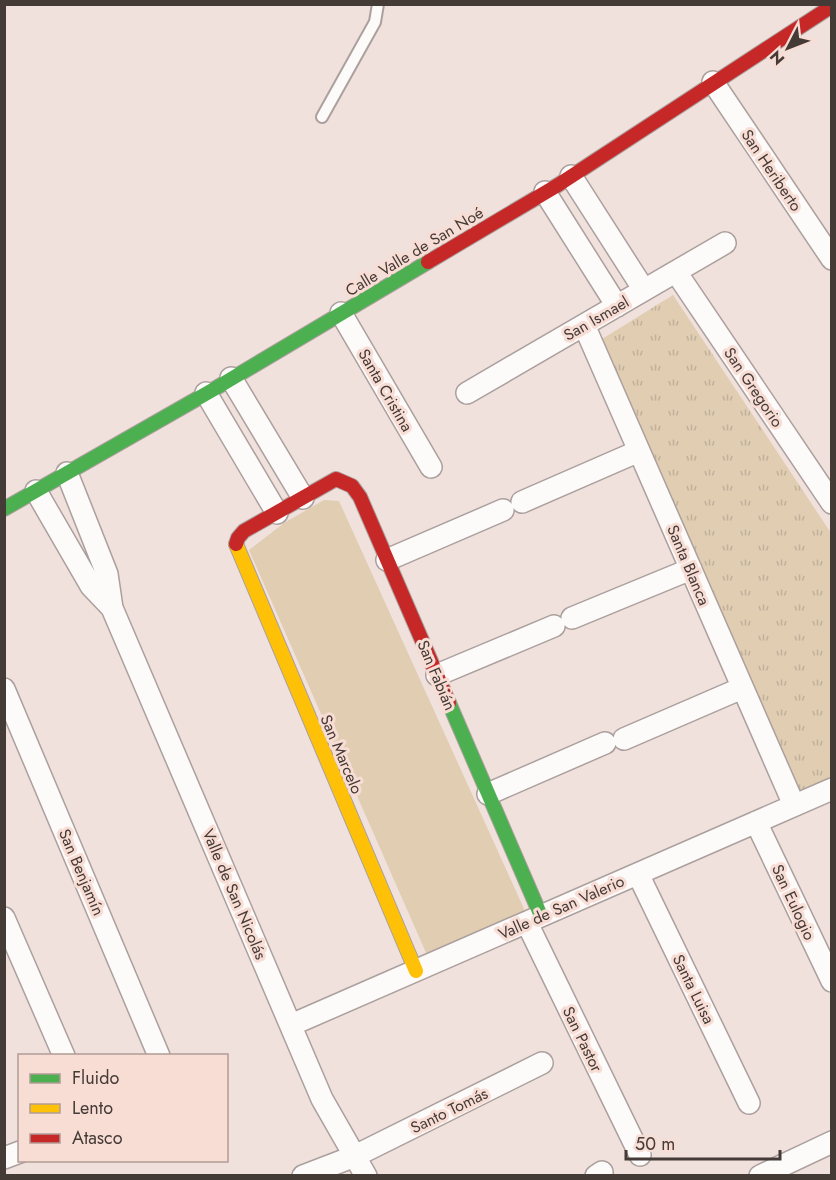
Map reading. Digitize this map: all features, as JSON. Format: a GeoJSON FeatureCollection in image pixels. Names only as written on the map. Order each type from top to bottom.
{"type":"FeatureCollection","features":[{"type":"Feature","properties":{"kind":"street","name":"Calle Valle de San Noé"},"geometry":{"type":"LineString","coordinates":[[4,509],[341,314],[545,192],[831,6]]}},
{"type":"Feature","properties":{"kind":"street","name":"San Heriberto"},"geometry":{"type":"LineString","coordinates":[[713,82],[831,259]]}},
{"type":"Feature","properties":{"kind":"street"},"geometry":{"type":"LineString","coordinates":[[571,176],[644,290]]}},
{"type":"Feature","properties":{"kind":"street"},"geometry":{"type":"LineString","coordinates":[[545,192],[617,306]]}},
{"type":"Feature","properties":{"kind":"street","name":"San Ismael"},"geometry":{"type":"LineString","coordinates":[[467,393],[725,243]]}},
{"type":"Feature","properties":{"kind":"street","name":"San Gregorio"},"geometry":{"type":"LineString","coordinates":[[676,272],[831,503]]}},
{"type":"Feature","properties":{"kind":"street","name":"Santa Cristina"},"geometry":{"type":"LineString","coordinates":[[341,314],[431,467]]}},
{"type":"Feature","properties":{"kind":"street","name":"Santa Blanca"},"geometry":{"type":"LineString","coordinates":[[584,326],[795,805]]}},
{"type":"Feature","properties":{"kind":"street"},"geometry":{"type":"LineString","coordinates":[[231,378],[303,498]]}},
{"type":"Feature","properties":{"kind":"street"},"geometry":{"type":"LineString","coordinates":[[206,393],[277,513]]}},
{"type":"Feature","properties":{"kind":"street"},"geometry":{"type":"LineString","coordinates":[[387,560],[639,451]]}},
{"type":"Feature","properties":{"kind":"street","name":"Valle de San Nicolás"},"geometry":{"type":"LineString","coordinates":[[67,473],[107,574],[112,608],[322,1099],[366,1176]]}},
{"type":"Feature","properties":{"kind":"street","name":"San Fabián"},"geometry":{"type":"LineString","coordinates":[[237,551],[238,538],[244,531],[336,480],[352,486],[360,497],[488,794],[534,920]]}},
{"type":"Feature","properties":{"kind":"street","name":"Valle de San Nicolás"},"geometry":{"type":"LineString","coordinates":[[36,491],[91,586],[112,608]]}},
{"type":"Feature","properties":{"kind":"street","name":"San Marcelo"},"geometry":{"type":"LineString","coordinates":[[237,551],[416,971]]}},
{"type":"Feature","properties":{"kind":"street"},"geometry":{"type":"LineString","coordinates":[[437,675],[691,569]]}},
{"type":"Feature","properties":{"kind":"street"},"geometry":{"type":"LineString","coordinates":[[488,794],[742,688]]}},
{"type":"Feature","properties":{"kind":"street","name":"San Benjamín"},"geometry":{"type":"LineString","coordinates":[[4,689],[158,1054]]}},
{"type":"Feature","properties":{"kind":"street","name":"Valle de San Valerio"},"geometry":{"type":"LineString","coordinates":[[291,1024],[831,789]]}},
{"type":"Feature","properties":{"kind":"street","name":"San Eulogio"},"geometry":{"type":"LineString","coordinates":[[756,822],[831,981]]}},
{"type":"Feature","properties":{"kind":"street","name":"Santa Luisa"},"geometry":{"type":"LineString","coordinates":[[638,874],[750,1103]]}},
{"type":"Feature","properties":{"kind":"street"},"geometry":{"type":"LineString","coordinates":[[4,918],[63,1054]]}},
{"type":"Feature","properties":{"kind":"street","name":"San Pastor"},"geometry":{"type":"LineString","coordinates":[[534,920],[640,1155]]}},
{"type":"Feature","properties":{"kind":"street","name":"Santo Tomás"},"geometry":{"type":"LineString","coordinates":[[303,1176],[355,1156],[542,1063]]}},
{"type":"Feature","properties":{"kind":"street"},"geometry":{"type":"LineString","coordinates":[[760,1176],[831,1142]]}},
{"type":"Feature","properties":{"kind":"lane"},"geometry":{"type":"LineString","coordinates":[[322,117],[375,22],[378,4]]}},
{"type":"Feature","properties":{"kind":"green space"},"geometry":{"type":"Polygon","coordinates":[[[673,295],[831,533],[831,778],[800,793],[602,339],[673,295]]]}},
{"type":"Feature","properties":{"kind":"green space"},"geometry":{"type":"Polygon","coordinates":[[[324,500],[339,501],[525,911],[427,955],[249,550],[284,523],[324,500]]]}},
{"type":"Feature","properties":{"kind":"traffic: fast"},"geometry":{"type":"LineString","coordinates":[[4,509],[216,388],[428,262]]}},
{"type":"Feature","properties":{"kind":"traffic: fast"},"geometry":{"type":"LineString","coordinates":[[449,703],[541,916]]}},
{"type":"Feature","properties":{"kind":"traffic: slow"},"geometry":{"type":"LineString","coordinates":[[236,544],[416,971]]}},
{"type":"Feature","properties":{"kind":"traffic: jam"},"geometry":{"type":"LineString","coordinates":[[428,262],[558,185],[832,6]]}},
{"type":"Feature","properties":{"kind":"traffic: jam"},"geometry":{"type":"LineString","coordinates":[[236,544],[244,531],[336,479],[352,486],[360,497],[449,703]]}}]}
